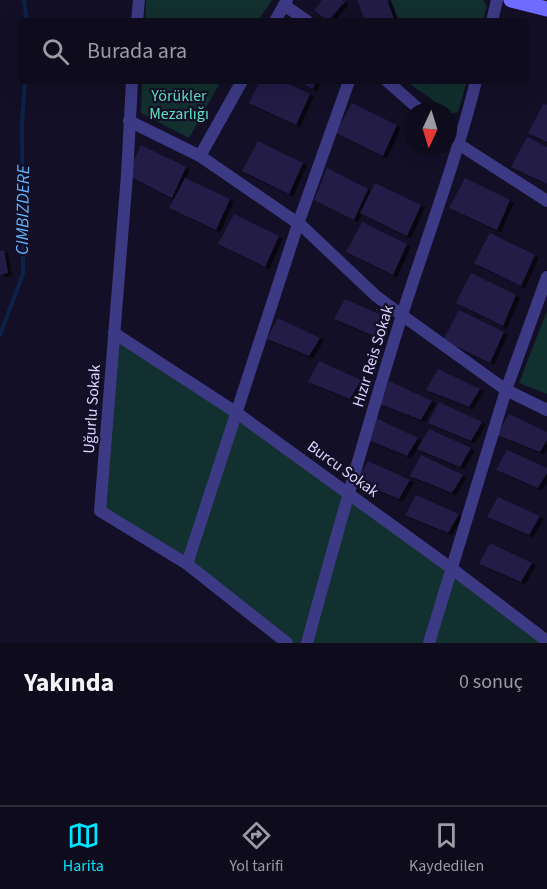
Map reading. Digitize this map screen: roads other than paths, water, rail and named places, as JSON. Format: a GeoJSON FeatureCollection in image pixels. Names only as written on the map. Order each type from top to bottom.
{"type":"FeatureCollection","features":[{"type":"Feature","properties":{"kind":"main road"},"geometry":{"type":"LineString","coordinates":[[512,0],[547,9]]}},
{"type":"Feature","properties":{"kind":"street"},"geometry":{"type":"LineString","coordinates":[[137,18],[139,0]]}},
{"type":"Feature","properties":{"kind":"street"},"geometry":{"type":"LineString","coordinates":[[493,18],[497,0]]}},
{"type":"Feature","properties":{"kind":"street"},"geometry":{"type":"LineString","coordinates":[[277,18],[285,3],[304,18]]}},
{"type":"Feature","properties":{"kind":"street","name":"Uğurlu Sokak"},"geometry":{"type":"LineString","coordinates":[[132,84],[127,175],[100,511],[187,564],[287,643]]}},
{"type":"Feature","properties":{"kind":"street"},"geometry":{"type":"LineString","coordinates":[[200,156],[240,84]]}},
{"type":"Feature","properties":{"kind":"street"},"geometry":{"type":"LineString","coordinates":[[187,564],[298,224],[348,84]]}},
{"type":"Feature","properties":{"kind":"street"},"geometry":{"type":"LineString","coordinates":[[390,84],[411,102]]}},
{"type":"Feature","properties":{"kind":"street","name":"Hızır Reis Sokak"},"geometry":{"type":"LineString","coordinates":[[307,643],[348,493],[402,315],[460,145],[475,84]]}},
{"type":"Feature","properties":{"kind":"street"},"geometry":{"type":"LineString","coordinates":[[129,121],[200,156],[298,224],[376,296],[506,390],[547,410]]}},
{"type":"Feature","properties":{"kind":"street"},"geometry":{"type":"LineString","coordinates":[[457,142],[547,201]]}},
{"type":"Feature","properties":{"kind":"street"},"geometry":{"type":"LineString","coordinates":[[429,643],[506,390],[547,277]]}},
{"type":"Feature","properties":{"kind":"street","name":"Burcu Sokak"},"geometry":{"type":"LineString","coordinates":[[114,333],[237,413],[451,568],[547,641]]}},
{"type":"Feature","properties":{"kind":"waterway","name":"CIMBIZDERE"},"geometry":{"type":"LineString","coordinates":[[24,0],[27,18]]}},
{"type":"Feature","properties":{"kind":"waterway","name":"CIMBIZDERE"},"geometry":{"type":"LineString","coordinates":[[0,335],[23,274],[22,123],[25,84]]}},
{"type":"Feature","properties":{"kind":"park label","name":"Yörükler Mezarlığı"},"geometry":{"type":"Point","coordinates":[179,105]}}]}
